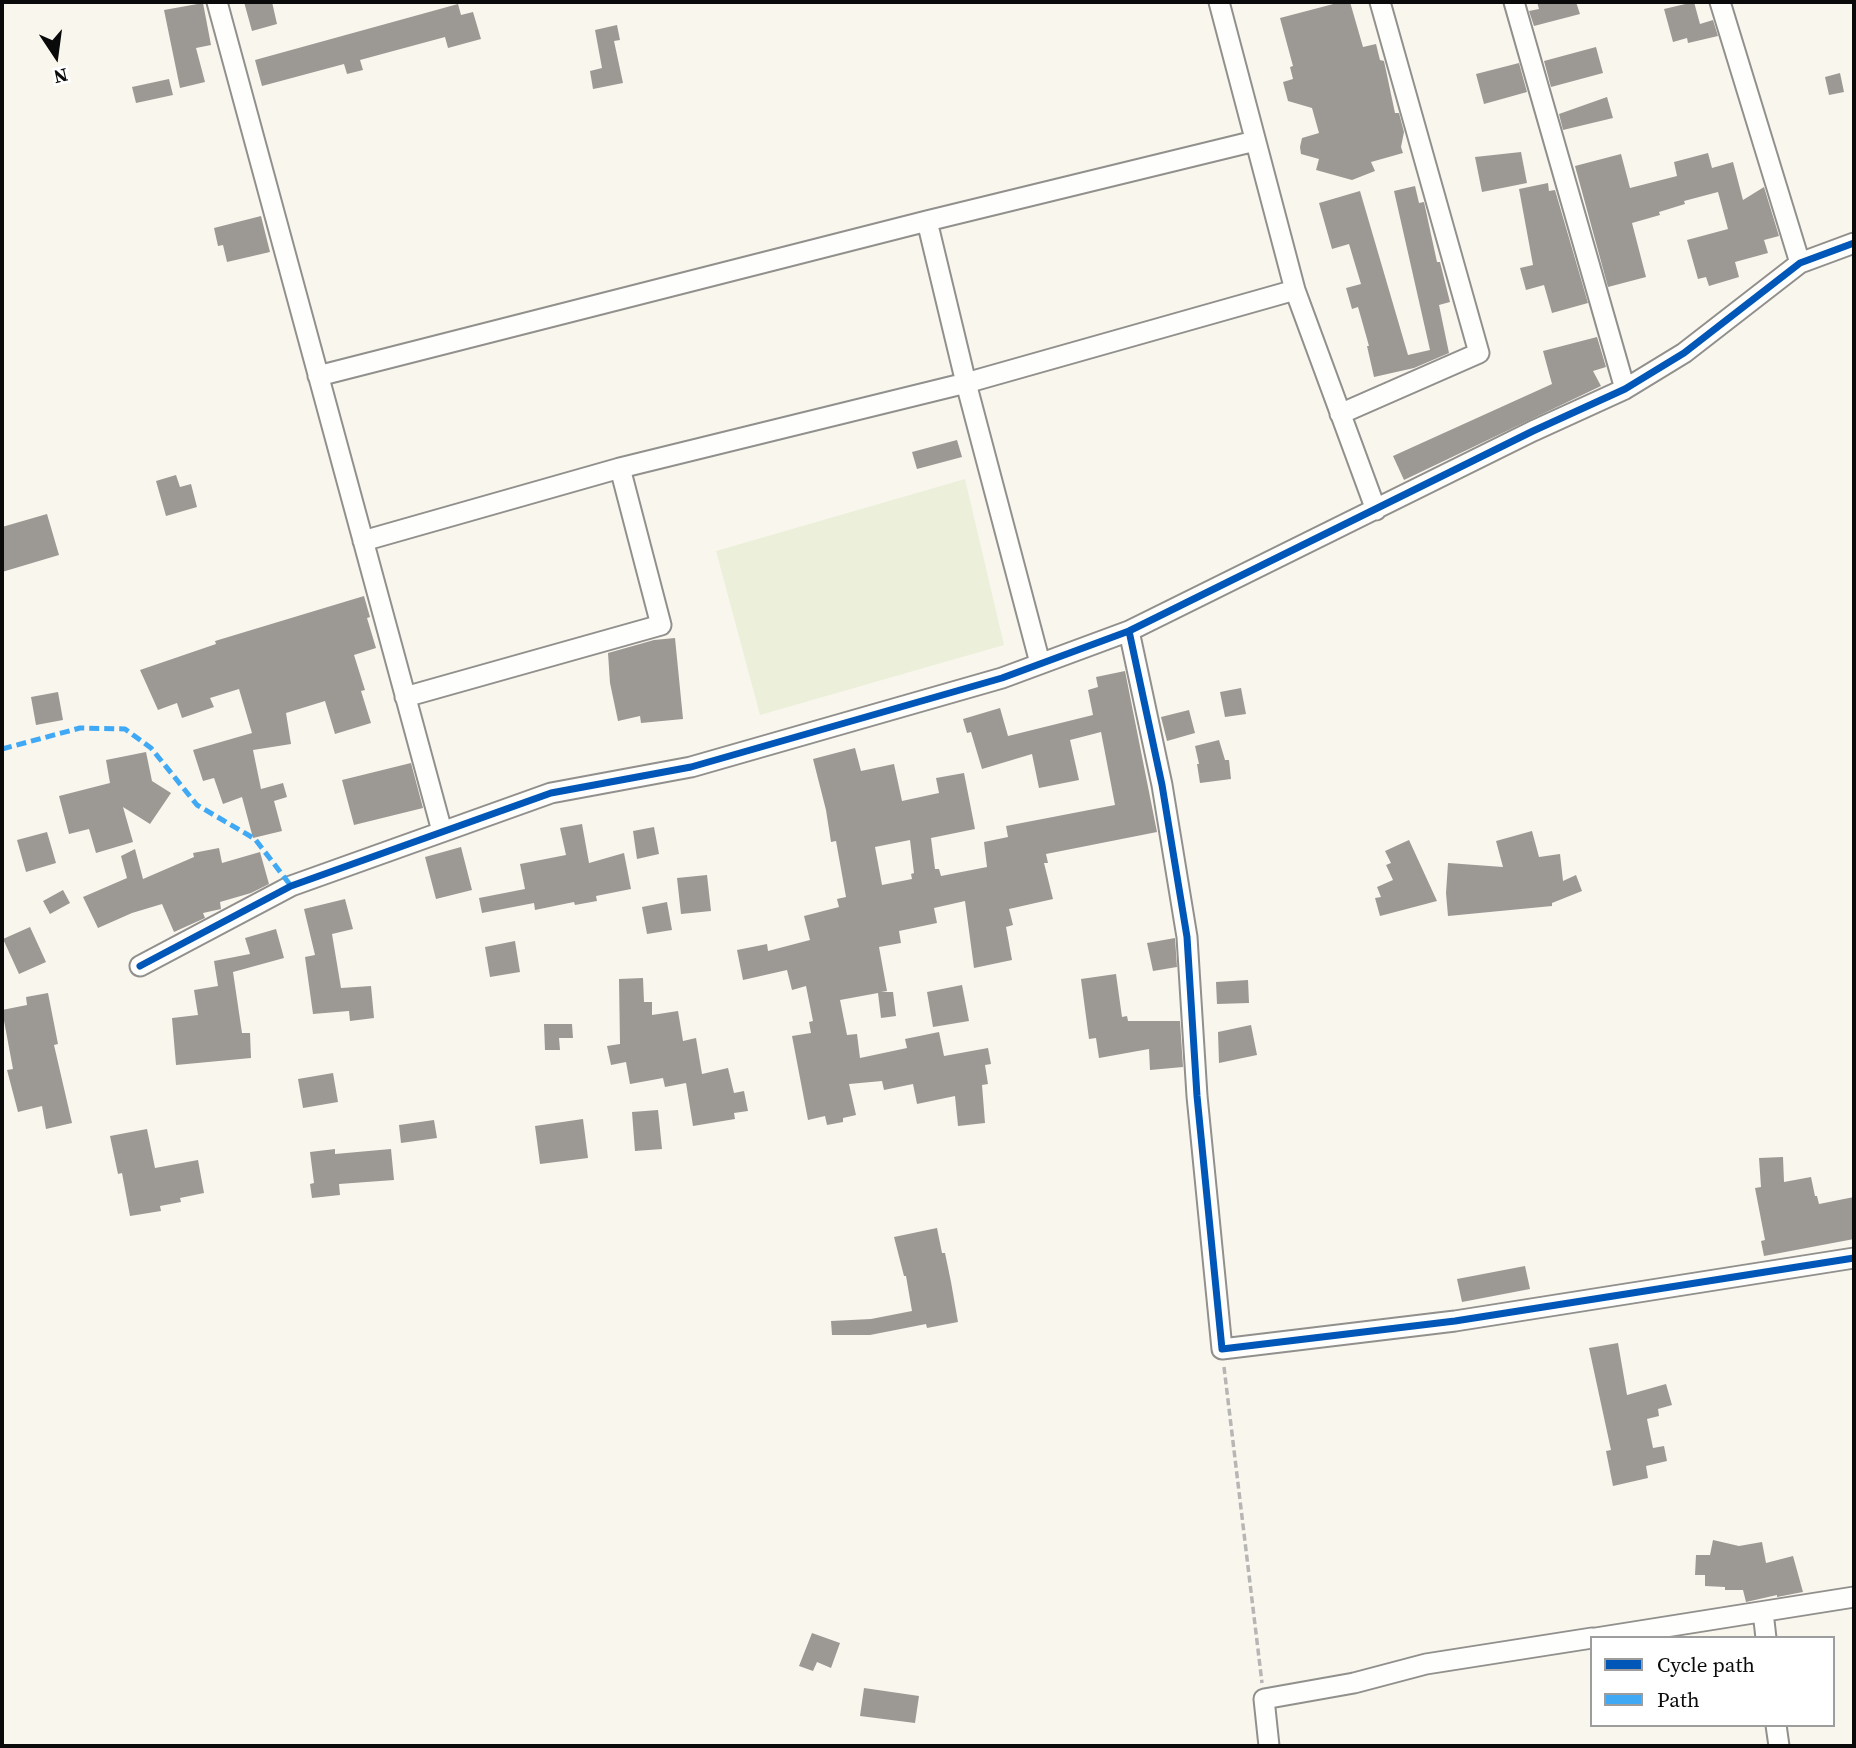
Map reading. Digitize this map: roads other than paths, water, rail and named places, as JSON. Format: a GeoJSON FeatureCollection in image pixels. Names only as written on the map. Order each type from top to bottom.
{"type":"FeatureCollection","features":[{"type":"Feature","properties":{"kind":"street"},"geometry":{"type":"LineString","coordinates":[[217,2],[442,831]]}},
{"type":"Feature","properties":{"kind":"street"},"geometry":{"type":"LineString","coordinates":[[1340,414],[1479,353],[1380,2]]}},
{"type":"Feature","properties":{"kind":"street"},"geometry":{"type":"LineString","coordinates":[[1514,2],[1625,389]]}},
{"type":"Feature","properties":{"kind":"street"},"geometry":{"type":"LineString","coordinates":[[1720,2],[1800,263]]}},
{"type":"Feature","properties":{"kind":"street"},"geometry":{"type":"LineString","coordinates":[[1222,3],[1295,290],[1376,510]]}},
{"type":"Feature","properties":{"kind":"street"},"geometry":{"type":"LineString","coordinates":[[318,376],[927,220],[1255,141]]}},
{"type":"Feature","properties":{"kind":"street"},"geometry":{"type":"LineString","coordinates":[[927,220],[965,383],[1040,663]]}},
{"type":"Feature","properties":{"kind":"street"},"geometry":{"type":"LineString","coordinates":[[140,966],[291,886],[551,793],[691,767],[1002,678],[1129,631],[1532,431],[1625,389],[1684,353],[1800,263],[1854,243]]}},
{"type":"Feature","properties":{"kind":"street"},"geometry":{"type":"LineString","coordinates":[[363,541],[620,468],[965,383],[1295,290]]}},
{"type":"Feature","properties":{"kind":"street"},"geometry":{"type":"LineString","coordinates":[[405,697],[661,625],[620,468]]}},
{"type":"Feature","properties":{"kind":"street"},"geometry":{"type":"LineString","coordinates":[[1129,631],[1162,785],[1187,937],[1197,1096],[1222,1349],[1455,1321],[1854,1258]]}},
{"type":"Feature","properties":{"kind":"street"},"geometry":{"type":"LineString","coordinates":[[1607,1636],[1854,1597]]}},
{"type":"Feature","properties":{"kind":"street"},"geometry":{"type":"LineString","coordinates":[[1763,1612],[1766,1636]]}},
{"type":"Feature","properties":{"kind":"street"},"geometry":{"type":"LineString","coordinates":[[1269,1746],[1264,1699],[1354,1683],[1426,1664],[1590,1639]]}},
{"type":"Feature","properties":{"kind":"street"},"geometry":{"type":"LineString","coordinates":[[1776,1727],[1779,1746]]}}]}
